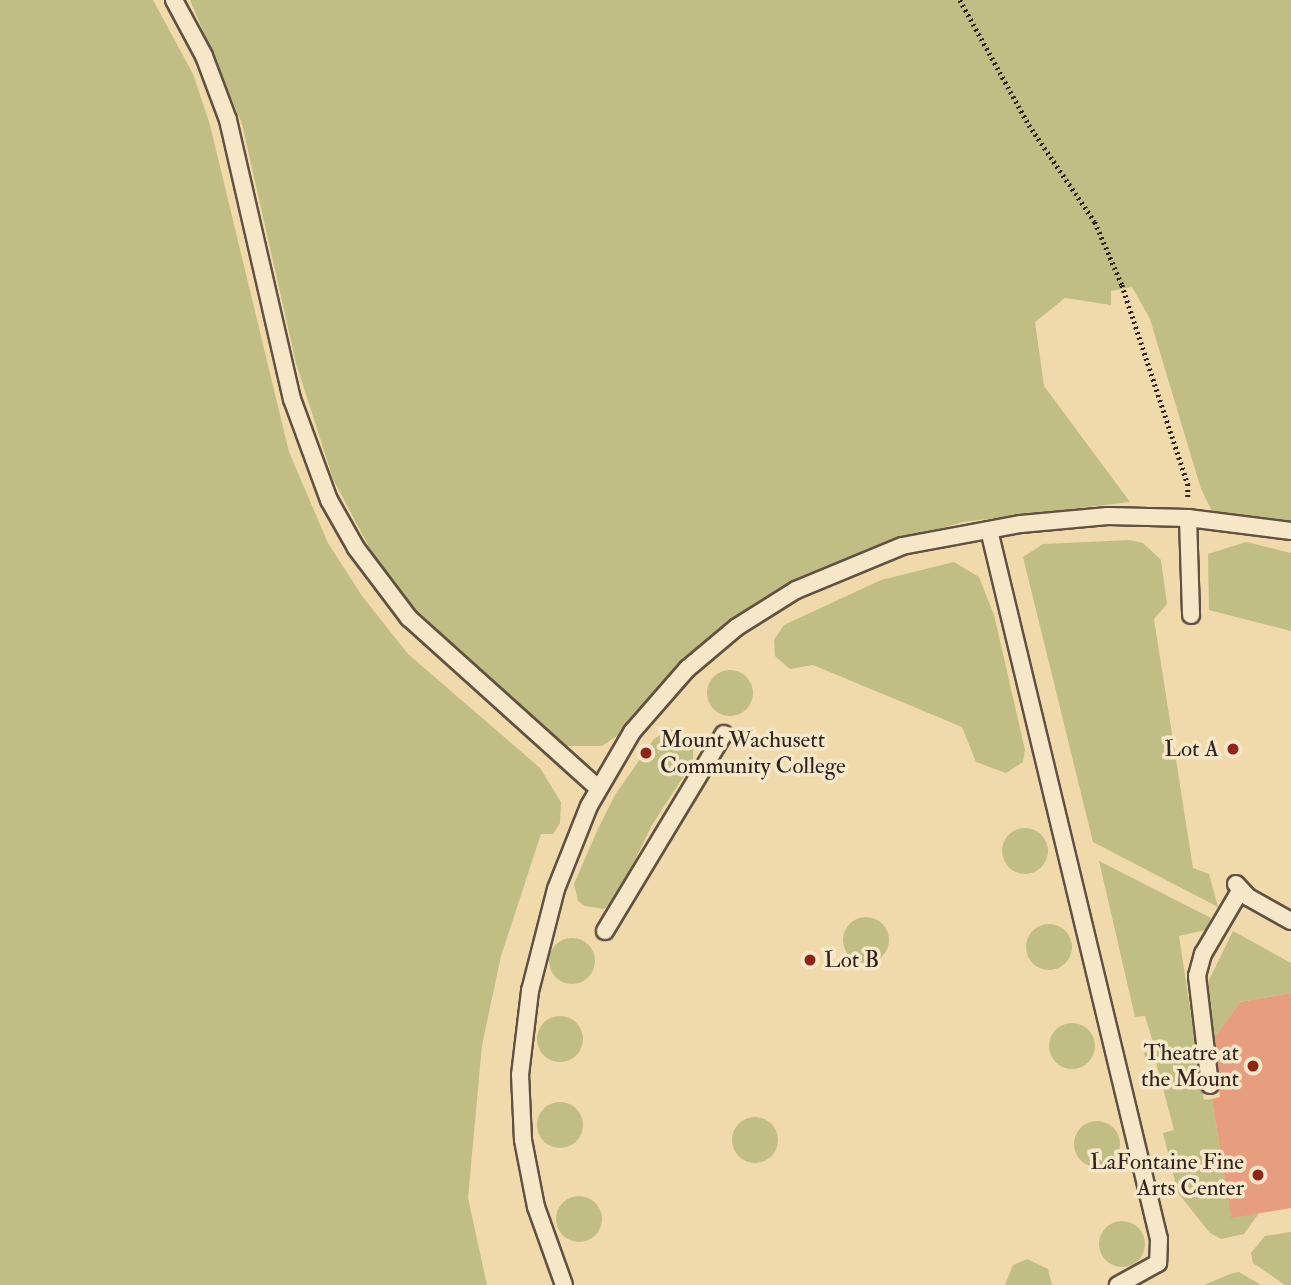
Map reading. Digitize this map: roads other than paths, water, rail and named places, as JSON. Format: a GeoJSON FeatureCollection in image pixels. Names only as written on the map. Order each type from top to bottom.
{"type":"FeatureCollection","features":[{"type":"Feature","properties":{"kind":"lane"},"geometry":{"type":"LineString","coordinates":[[174,0],[204,56],[228,120],[292,399],[329,500],[356,548],[409,618],[598,788]]}},
{"type":"Feature","properties":{"kind":"lane"},"geometry":{"type":"LineString","coordinates":[[564,1285],[529,1174],[520,1075],[530,991],[546,922],[571,847],[598,788],[658,699],[711,647],[763,609],[866,558],[989,530],[1108,516],[1188,518],[1291,531]]}},
{"type":"Feature","properties":{"kind":"lane"},"geometry":{"type":"LineString","coordinates":[[1188,518],[1191,615]]}},
{"type":"Feature","properties":{"kind":"lane"},"geometry":{"type":"LineString","coordinates":[[989,530],[1159,1239],[1158,1263],[1118,1285]]}},
{"type":"Feature","properties":{"kind":"lane"},"geometry":{"type":"LineString","coordinates":[[606,930],[724,734]]}},
{"type":"Feature","properties":{"kind":"lane"},"geometry":{"type":"LineString","coordinates":[[1210,1085],[1197,976],[1203,954],[1237,887],[1291,921]]}},
{"type":"Feature","properties":{"kind":"place","name":"Lot A"},"geometry":{"type":"Point","coordinates":[1233,749]}},
{"type":"Feature","properties":{"kind":"place","name":"Mount Wachusett Community College"},"geometry":{"type":"Point","coordinates":[646,753]}},
{"type":"Feature","properties":{"kind":"place","name":"Lot B"},"geometry":{"type":"Point","coordinates":[810,960]}},
{"type":"Feature","properties":{"kind":"place","name":"Theatre at the Mount"},"geometry":{"type":"Point","coordinates":[1253,1066]}},
{"type":"Feature","properties":{"kind":"place","name":"LaFontaine Fine Arts Center"},"geometry":{"type":"Point","coordinates":[1258,1175]}}]}
